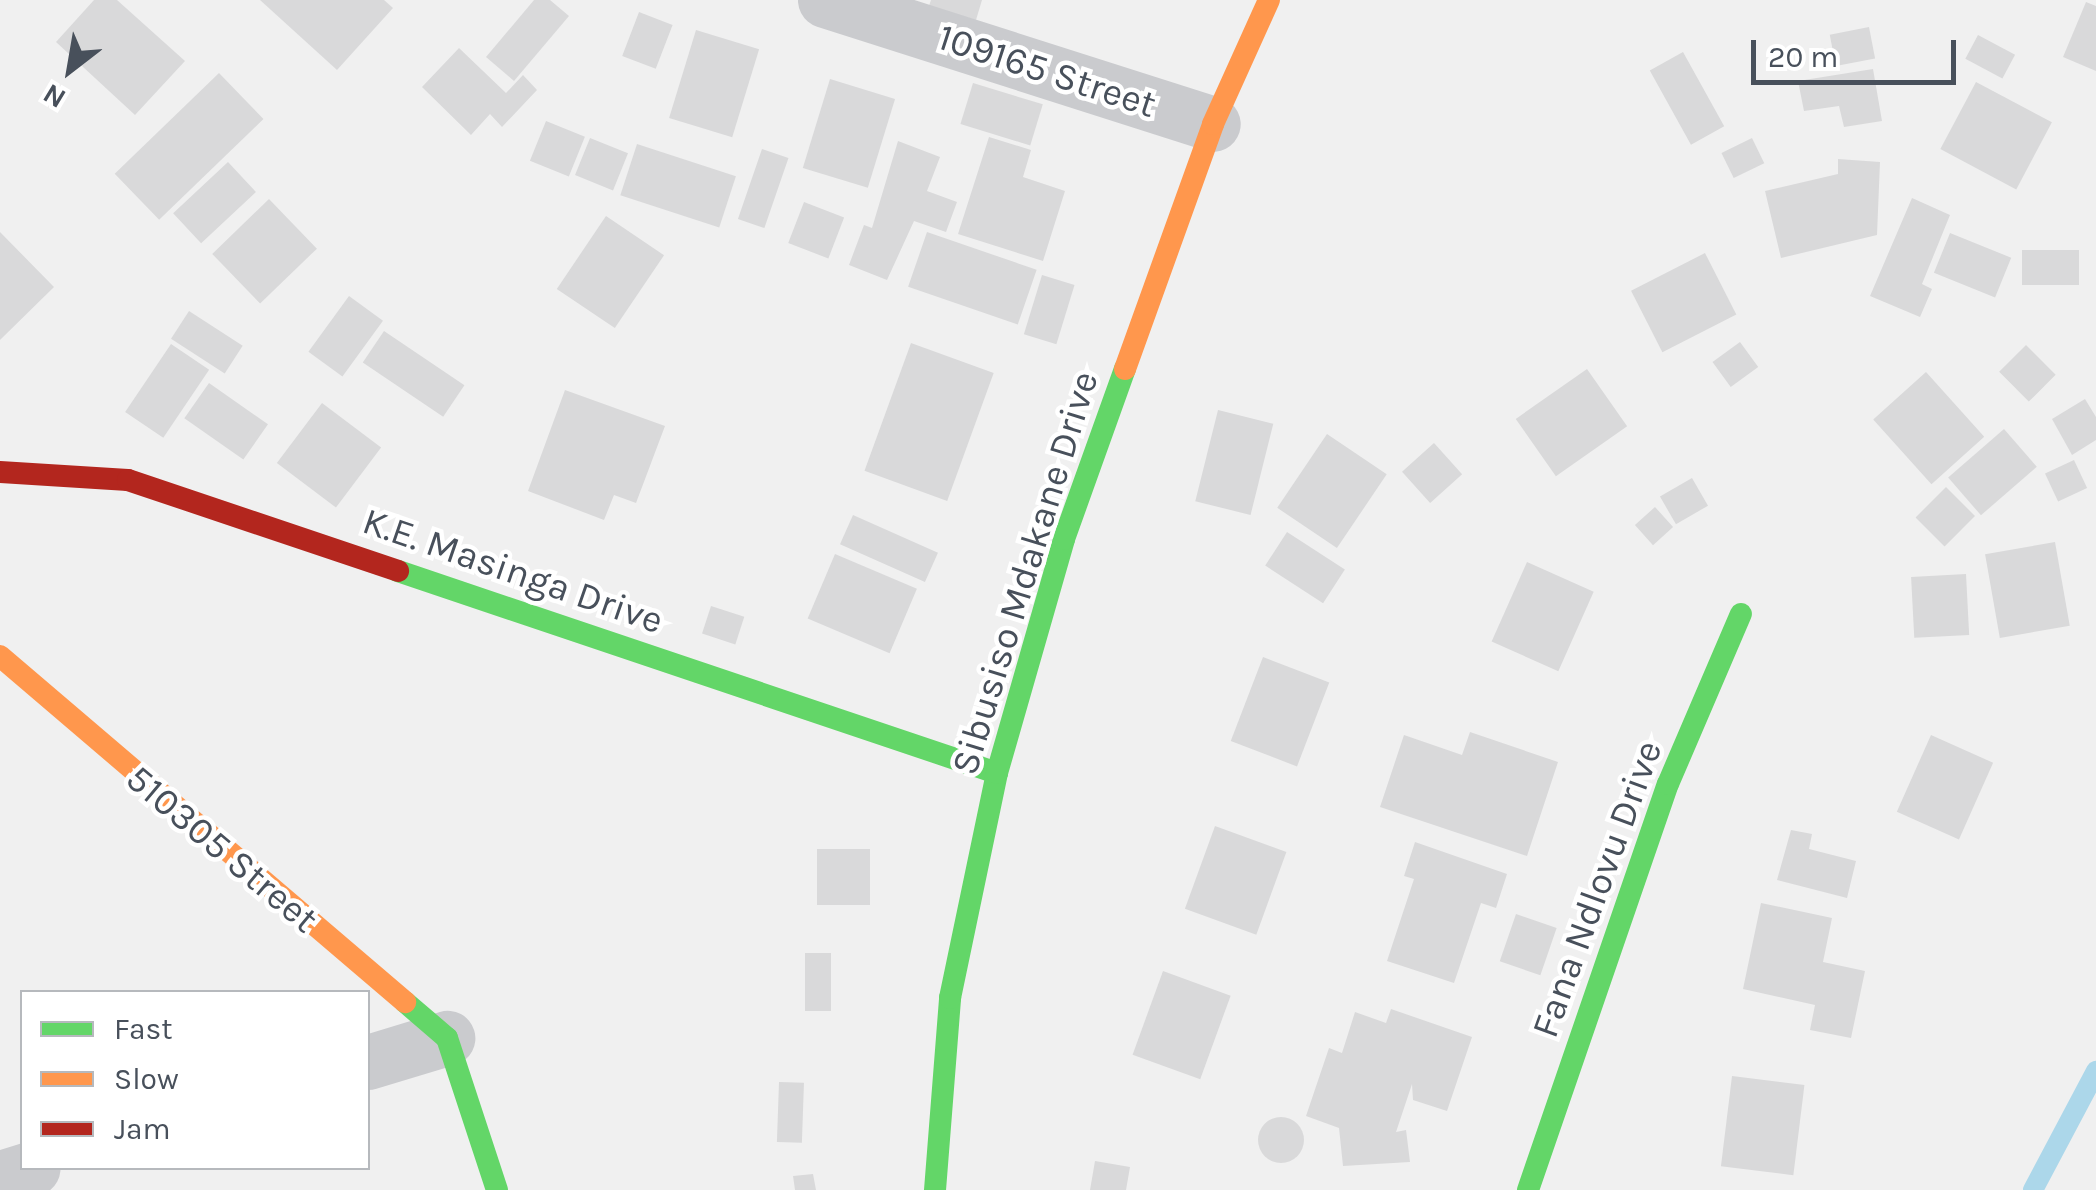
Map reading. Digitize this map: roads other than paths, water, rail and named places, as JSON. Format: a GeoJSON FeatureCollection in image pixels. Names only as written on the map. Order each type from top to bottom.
{"type":"FeatureCollection","features":[{"type":"Feature","properties":{"kind":"street","name":"109165 Street"},"geometry":{"type":"LineString","coordinates":[[825,0],[1212,124]]}},
{"type":"Feature","properties":{"kind":"street","name":"Sibusiso Mdakane Drive"},"geometry":{"type":"LineString","coordinates":[[935,1190],[950,998],[997,773],[1064,539],[1212,124],[1270,0]]}},
{"type":"Feature","properties":{"kind":"street","name":"K.E. Masinga Drive"},"geometry":{"type":"LineString","coordinates":[[0,472],[128,480],[997,773]]}},
{"type":"Feature","properties":{"kind":"street","name":"Fana Ndlovu Drive"},"geometry":{"type":"LineString","coordinates":[[1528,1190],[1668,784],[1742,614]]}},
{"type":"Feature","properties":{"kind":"street","name":"510305 Street"},"geometry":{"type":"LineString","coordinates":[[0,656],[447,1038]]}},
{"type":"Feature","properties":{"kind":"street"},"geometry":{"type":"LineString","coordinates":[[370,1061],[447,1038],[497,1190]]}},
{"type":"Feature","properties":{"kind":"street"},"geometry":{"type":"LineString","coordinates":[[0,1178],[26,1170]]}},
{"type":"Feature","properties":{"kind":"waterway"},"geometry":{"type":"LineString","coordinates":[[2033,1190],[2096,1071]]}}]}
